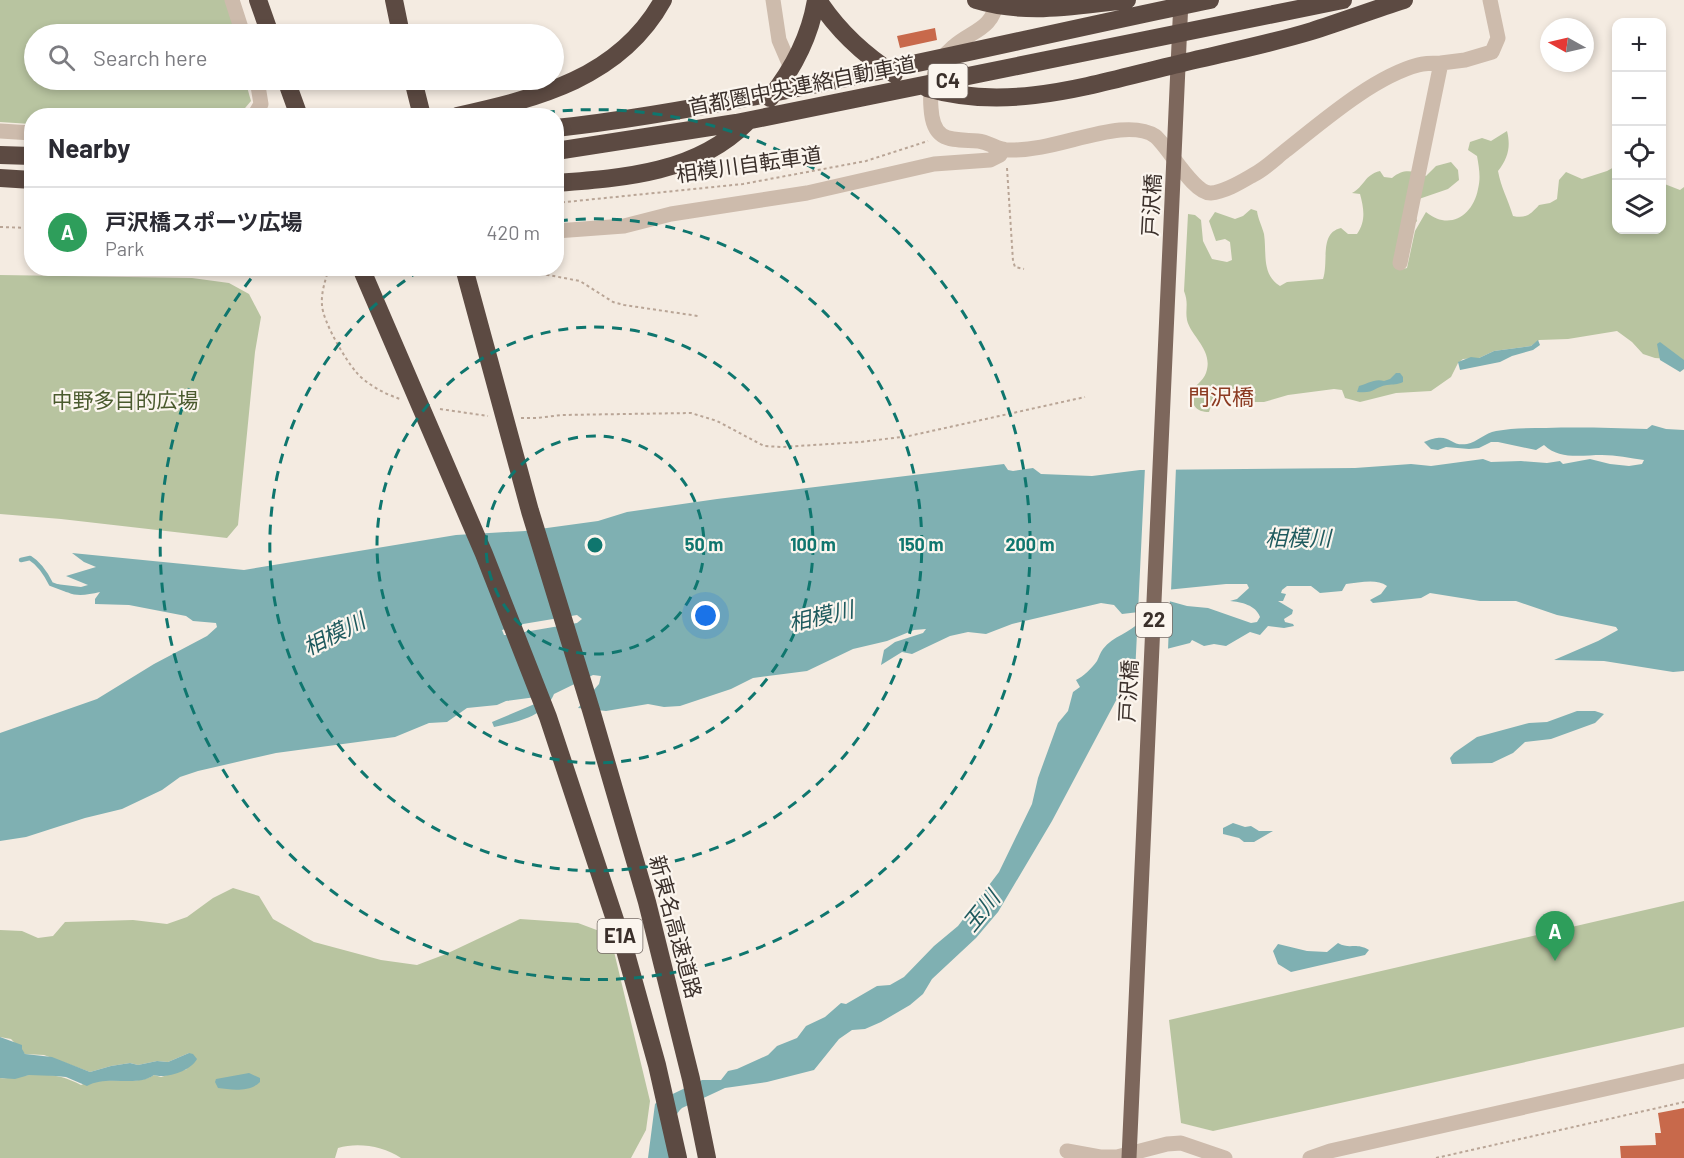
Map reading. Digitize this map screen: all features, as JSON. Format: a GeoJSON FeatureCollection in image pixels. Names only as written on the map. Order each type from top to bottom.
{"type":"FeatureCollection","features":[{"type":"Feature","properties":{"kind":"highway"},"geometry":{"type":"LineString","coordinates":[[258,0],[266,24]]}},
{"type":"Feature","properties":{"kind":"highway"},"geometry":{"type":"LineString","coordinates":[[394,0],[399,24]]}},
{"type":"Feature","properties":{"kind":"highway"},"geometry":{"type":"LineString","coordinates":[[564,85],[618,55],[636,39],[663,0]]}},
{"type":"Feature","properties":{"kind":"highway"},"geometry":{"type":"LineString","coordinates":[[564,182],[630,176],[689,161],[726,140],[766,104],[792,69],[809,29],[817,0]]}},
{"type":"Feature","properties":{"kind":"highway"},"geometry":{"type":"LineString","coordinates":[[817,0],[855,45],[895,75],[941,92],[990,98],[1039,95],[1088,86],[1284,39],[1404,0]]}},
{"type":"Feature","properties":{"kind":"highway"},"geometry":{"type":"LineString","coordinates":[[976,0],[1010,7],[1032,8],[1056,8],[1127,0]]}},
{"type":"Feature","properties":{"kind":"highway","name":"首都圏中央連絡自動車道"},"geometry":{"type":"LineString","coordinates":[[564,127],[758,96],[1210,0]]}},
{"type":"Feature","properties":{"kind":"highway","name":"首都圏中央連絡自動車道"},"geometry":{"type":"LineString","coordinates":[[564,150],[736,123],[1340,1]]}},
{"type":"Feature","properties":{"kind":"highway"},"geometry":{"type":"LineString","coordinates":[[290,90],[296,108]]}},
{"type":"Feature","properties":{"kind":"highway"},"geometry":{"type":"LineString","coordinates":[[416,90],[420,108]]}},
{"type":"Feature","properties":{"kind":"highway"},"geometry":{"type":"LineString","coordinates":[[490,108],[528,99],[552,90]]}},
{"type":"Feature","properties":{"kind":"highway"},"geometry":{"type":"LineString","coordinates":[[0,155],[24,156]]}},
{"type":"Feature","properties":{"kind":"highway"},"geometry":{"type":"LineString","coordinates":[[0,178],[24,180]]}},
{"type":"Feature","properties":{"kind":"highway","name":"E1A"},"geometry":{"type":"LineString","coordinates":[[364,276],[484,555],[548,717],[625,950],[657,1065],[678,1158]]}},
{"type":"Feature","properties":{"kind":"highway","name":"新東名高速道路"},"geometry":{"type":"LineString","coordinates":[[466,276],[530,511],[647,902],[691,1079],[707,1158]]}},
{"type":"Feature","properties":{"kind":"main road","name":"戸沢橋"},"geometry":{"type":"LineString","coordinates":[[1129,1158],[1181,0]]}},
{"type":"Feature","properties":{"kind":"street"},"geometry":{"type":"LineString","coordinates":[[232,0],[240,24]]}},
{"type":"Feature","properties":{"kind":"street"},"geometry":{"type":"LineString","coordinates":[[772,0],[779,40],[792,69]]}},
{"type":"Feature","properties":{"kind":"street"},"geometry":{"type":"LineString","coordinates":[[997,0],[991,20],[952,47],[940,61],[932,78],[931,109],[934,126],[939,134],[961,141],[986,142],[1005,150],[1040,148],[1115,130],[1142,130],[1156,137],[1201,190],[1211,193],[1255,174],[1329,117],[1385,80],[1420,64],[1465,60],[1492,52],[1498,38],[1490,0]]}},
{"type":"Feature","properties":{"kind":"street"},"geometry":{"type":"LineString","coordinates":[[1400,263],[1441,63]]}},
{"type":"Feature","properties":{"kind":"street"},"geometry":{"type":"LineString","coordinates":[[259,90],[261,104],[259,108]]}},
{"type":"Feature","properties":{"kind":"street"},"geometry":{"type":"LineString","coordinates":[[0,131],[24,132]]}},
{"type":"Feature","properties":{"kind":"street"},"geometry":{"type":"LineString","coordinates":[[564,230],[632,225],[671,214],[807,193],[934,164],[990,160],[1005,150]]}},
{"type":"Feature","properties":{"kind":"street"},"geometry":{"type":"LineString","coordinates":[[1310,1158],[1329,1150],[1684,1071]]}},
{"type":"Feature","properties":{"kind":"street"},"geometry":{"type":"LineString","coordinates":[[1067,1151],[1100,1157],[1117,1156],[1167,1144],[1181,1143],[1225,1158]]}},
{"type":"Feature","properties":{"kind":"path","name":"相模川自転車道"},"geometry":{"type":"LineString","coordinates":[[564,203],[754,182],[866,161],[936,138],[939,134]]}},
{"type":"Feature","properties":{"kind":"path"},"geometry":{"type":"LineString","coordinates":[[1005,150],[1013,261],[1015,267],[1024,269]]}},
{"type":"Feature","properties":{"kind":"path"},"geometry":{"type":"LineString","coordinates":[[0,227],[24,228]]}},
{"type":"Feature","properties":{"kind":"path"},"geometry":{"type":"LineString","coordinates":[[327,276],[322,291],[322,307],[338,343],[356,373],[369,383],[403,400]]}},
{"type":"Feature","properties":{"kind":"path"},"geometry":{"type":"LineString","coordinates":[[551,276],[580,281],[613,302],[698,316]]}},
{"type":"Feature","properties":{"kind":"path"},"geometry":{"type":"LineString","coordinates":[[517,418],[691,413],[717,421],[764,446],[782,447],[909,436],[1085,397]]}},
{"type":"Feature","properties":{"kind":"path"},"geometry":{"type":"LineString","coordinates":[[437,409],[492,416]]}},
{"type":"Feature","properties":{"kind":"path"},"geometry":{"type":"LineString","coordinates":[[1436,1158],[1684,1102]]}},
{"type":"Feature","properties":{"kind":"green space"},"geometry":{"type":"Polygon","coordinates":[[[0,0],[228,0],[233,24],[24,24],[24,90],[248,90],[251,101],[245,108],[24,108],[24,124],[0,122],[0,0]]]}},
{"type":"Feature","properties":{"kind":"green space"},"geometry":{"type":"Polygon","coordinates":[[[1507,131],[1508,152],[1498,171],[1513,216],[1525,216],[1539,205],[1557,199],[1559,180],[1566,172],[1582,179],[1612,168],[1612,234],[1666,234],[1666,185],[1680,190],[1684,187],[1684,367],[1668,359],[1643,354],[1617,331],[1568,339],[1539,340],[1531,346],[1494,351],[1479,358],[1463,359],[1458,363],[1451,377],[1431,391],[1396,393],[1360,402],[1345,398],[1342,390],[1334,389],[1288,395],[1264,402],[1248,402],[1221,391],[1213,400],[1209,412],[1196,408],[1189,395],[1205,376],[1208,365],[1205,351],[1187,320],[1184,291],[1188,214],[1195,215],[1201,220],[1203,241],[1212,259],[1227,262],[1232,260],[1230,242],[1225,239],[1216,241],[1209,221],[1215,212],[1235,219],[1251,209],[1257,211],[1264,234],[1267,269],[1274,281],[1280,286],[1287,282],[1323,279],[1327,242],[1330,236],[1341,228],[1348,234],[1357,234],[1360,229],[1363,215],[1360,194],[1352,193],[1368,178],[1380,171],[1384,177],[1392,178],[1409,171],[1426,176],[1436,166],[1451,162],[1458,170],[1459,180],[1448,189],[1416,200],[1413,207],[1417,221],[1411,228],[1398,270],[1407,268],[1415,231],[1426,212],[1435,218],[1451,220],[1459,218],[1471,207],[1479,185],[1479,172],[1477,156],[1468,150],[1470,142],[1482,138],[1491,141],[1507,131]]]}},
{"type":"Feature","properties":{"kind":"green space","name":"中野多目的広場"},"geometry":{"type":"Polygon","coordinates":[[[0,275],[192,278],[229,283],[249,294],[261,317],[255,352],[238,525],[227,538],[0,514],[0,275]]]}},
{"type":"Feature","properties":{"kind":"green space"},"geometry":{"type":"Polygon","coordinates":[[[233,888],[259,896],[273,919],[314,942],[381,960],[417,965],[520,919],[578,923],[610,935],[650,1101],[646,1130],[631,1158],[401,1158],[378,1148],[354,1145],[338,1148],[335,1158],[0,1158],[0,1078],[36,1074],[50,1075],[63,1077],[81,1085],[103,1080],[141,1080],[154,1075],[161,1077],[187,1069],[189,1053],[168,1062],[157,1061],[138,1065],[130,1063],[90,1072],[44,1055],[25,1054],[11,1039],[0,1037],[0,930],[22,931],[38,938],[53,936],[65,922],[133,920],[167,924],[187,917],[213,898],[233,888]]]}},
{"type":"Feature","properties":{"kind":"green space"},"geometry":{"type":"Polygon","coordinates":[[[1684,901],[1684,1027],[1213,1131],[1181,1123],[1169,1020],[1684,901]]]}},
{"type":"Feature","properties":{"kind":"water"},"geometry":{"type":"Polygon","coordinates":[[[1538,340],[1540,345],[1533,350],[1500,362],[1460,370],[1458,362],[1471,357],[1479,358],[1494,351],[1531,346],[1538,340]]]}},
{"type":"Feature","properties":{"kind":"water"},"geometry":{"type":"Polygon","coordinates":[[[1660,342],[1684,360],[1684,369],[1680,372],[1660,360],[1657,344],[1660,342]]]}},
{"type":"Feature","properties":{"kind":"water"},"geometry":{"type":"Polygon","coordinates":[[[1396,373],[1400,373],[1403,382],[1367,392],[1357,392],[1359,386],[1390,379],[1396,373]]]}},
{"type":"Feature","properties":{"kind":"water"},"geometry":{"type":"Polygon","coordinates":[[[1652,425],[1684,430],[1684,671],[1673,672],[1604,661],[1554,660],[1618,630],[1616,627],[1557,615],[1516,601],[1480,601],[1430,593],[1421,598],[1373,603],[1370,600],[1381,594],[1387,586],[1373,582],[1346,584],[1342,591],[1320,593],[1311,586],[1287,586],[1281,593],[1286,594],[1283,601],[1278,601],[1293,610],[1292,614],[1284,619],[1285,622],[1294,626],[1284,628],[1268,626],[1260,635],[1250,632],[1226,646],[1214,644],[1204,646],[1192,640],[1190,643],[1143,655],[1120,693],[1052,821],[998,912],[976,938],[932,979],[923,994],[910,1005],[865,1029],[852,1030],[839,1039],[814,1070],[767,1082],[725,1088],[682,1108],[673,1124],[671,1158],[648,1158],[655,1104],[658,1101],[702,1080],[721,1080],[728,1071],[768,1055],[777,1046],[797,1038],[806,1026],[825,1017],[841,1003],[846,1004],[877,986],[890,985],[904,977],[934,946],[958,926],[999,872],[1032,804],[1038,778],[1058,723],[1068,711],[1073,692],[1080,687],[1076,680],[1093,666],[1107,645],[1141,621],[1139,612],[1122,614],[1114,605],[1101,603],[1012,624],[986,634],[968,632],[950,636],[912,654],[902,652],[881,665],[884,650],[895,642],[923,633],[926,629],[914,630],[887,641],[853,649],[807,671],[753,678],[731,689],[680,706],[664,707],[648,704],[606,711],[578,708],[599,684],[601,676],[593,675],[554,694],[550,702],[537,713],[511,723],[494,727],[492,722],[537,703],[536,697],[467,708],[447,722],[429,723],[395,737],[276,753],[198,771],[180,777],[162,790],[122,809],[26,837],[0,841],[0,733],[97,699],[154,664],[207,636],[217,627],[216,623],[193,621],[186,616],[129,605],[95,604],[95,599],[100,592],[82,595],[66,592],[56,584],[81,587],[88,585],[66,576],[96,567],[72,553],[244,570],[456,535],[525,531],[598,521],[627,512],[717,499],[1004,464],[1008,470],[1013,471],[1033,468],[1041,474],[1092,476],[1140,470],[1355,468],[1411,464],[1431,466],[1483,459],[1491,462],[1547,463],[1560,461],[1563,464],[1590,459],[1629,466],[1642,464],[1644,460],[1607,455],[1564,455],[1544,445],[1536,450],[1498,442],[1491,442],[1479,448],[1446,447],[1438,450],[1431,449],[1424,442],[1444,438],[1456,443],[1467,444],[1492,432],[1515,429],[1647,429],[1652,425]],[[1247,584],[1166,590],[1169,601],[1208,608],[1251,623],[1257,622],[1260,617],[1252,607],[1230,601],[1237,599],[1249,588],[1247,584]],[[577,615],[502,630],[504,635],[507,635],[577,623],[582,619],[577,615]]]}},
{"type":"Feature","properties":{"kind":"water"},"geometry":{"type":"Polygon","coordinates":[[[1577,711],[1595,711],[1604,714],[1595,723],[1551,739],[1525,742],[1513,753],[1492,763],[1452,764],[1450,758],[1454,753],[1477,737],[1529,723],[1547,722],[1577,711]]]}},
{"type":"Feature","properties":{"kind":"water"},"geometry":{"type":"Polygon","coordinates":[[[1233,823],[1245,827],[1251,826],[1259,831],[1273,831],[1254,842],[1244,842],[1239,838],[1223,834],[1223,828],[1233,823]]]}},
{"type":"Feature","properties":{"kind":"water"},"geometry":{"type":"Polygon","coordinates":[[[1338,943],[1369,950],[1365,955],[1291,972],[1278,964],[1273,951],[1278,944],[1307,951],[1327,952],[1338,943]]]}},
{"type":"Feature","properties":{"kind":"water"},"geometry":{"type":"Polygon","coordinates":[[[0,1037],[22,1045],[25,1054],[52,1057],[90,1072],[130,1063],[138,1065],[157,1061],[168,1062],[189,1053],[197,1059],[189,1067],[171,1075],[154,1075],[139,1081],[104,1081],[87,1086],[66,1077],[56,1076],[29,1075],[15,1079],[0,1078],[0,1037]]]}},
{"type":"Feature","properties":{"kind":"water"},"geometry":{"type":"Polygon","coordinates":[[[249,1073],[260,1078],[260,1082],[246,1089],[218,1088],[215,1082],[216,1079],[249,1073]]]}},
{"type":"Feature","properties":{"kind":"pier"},"geometry":{"type":"Polygon","coordinates":[[[1145,467],[1176,467],[1171,591],[1168,595],[1170,598],[1168,650],[1145,658],[1135,674],[1145,467]]]}},
{"type":"Feature","properties":{"kind":"building"},"geometry":{"type":"Polygon","coordinates":[[[935,28],[937,40],[900,48],[897,36],[935,28]]]}},
{"type":"Feature","properties":{"kind":"building"},"geometry":{"type":"Polygon","coordinates":[[[1684,1108],[1684,1158],[1621,1158],[1620,1146],[1656,1145],[1655,1133],[1661,1133],[1658,1113],[1684,1108]]]}},
{"type":"Feature","properties":{"kind":"waterway"},"geometry":{"type":"LineString","coordinates":[[21,560],[30,558],[37,563],[51,584],[67,590]]}},
{"type":"Feature","properties":{"kind":"place","name":"戸沢橋スポーツ広場"},"geometry":{"type":"Point","coordinates":[1555,961]}},
{"type":"Feature","properties":{"kind":"district","name":"門沢橋"},"geometry":{"type":"Point","coordinates":[1221,397]}},
{"type":"Feature","properties":{"kind":"water label","name":"相模川"},"geometry":{"type":"Point","coordinates":[1298,538]}},
{"type":"Feature","properties":{"kind":"water label","name":"相模川"},"geometry":{"type":"Point","coordinates":[821,616]}},
{"type":"Feature","properties":{"kind":"water label","name":"相模川"},"geometry":{"type":"Point","coordinates":[334,634]}},
{"type":"Feature","properties":{"kind":"water label","name":"玉川"},"geometry":{"type":"Point","coordinates":[981,911]}}]}
